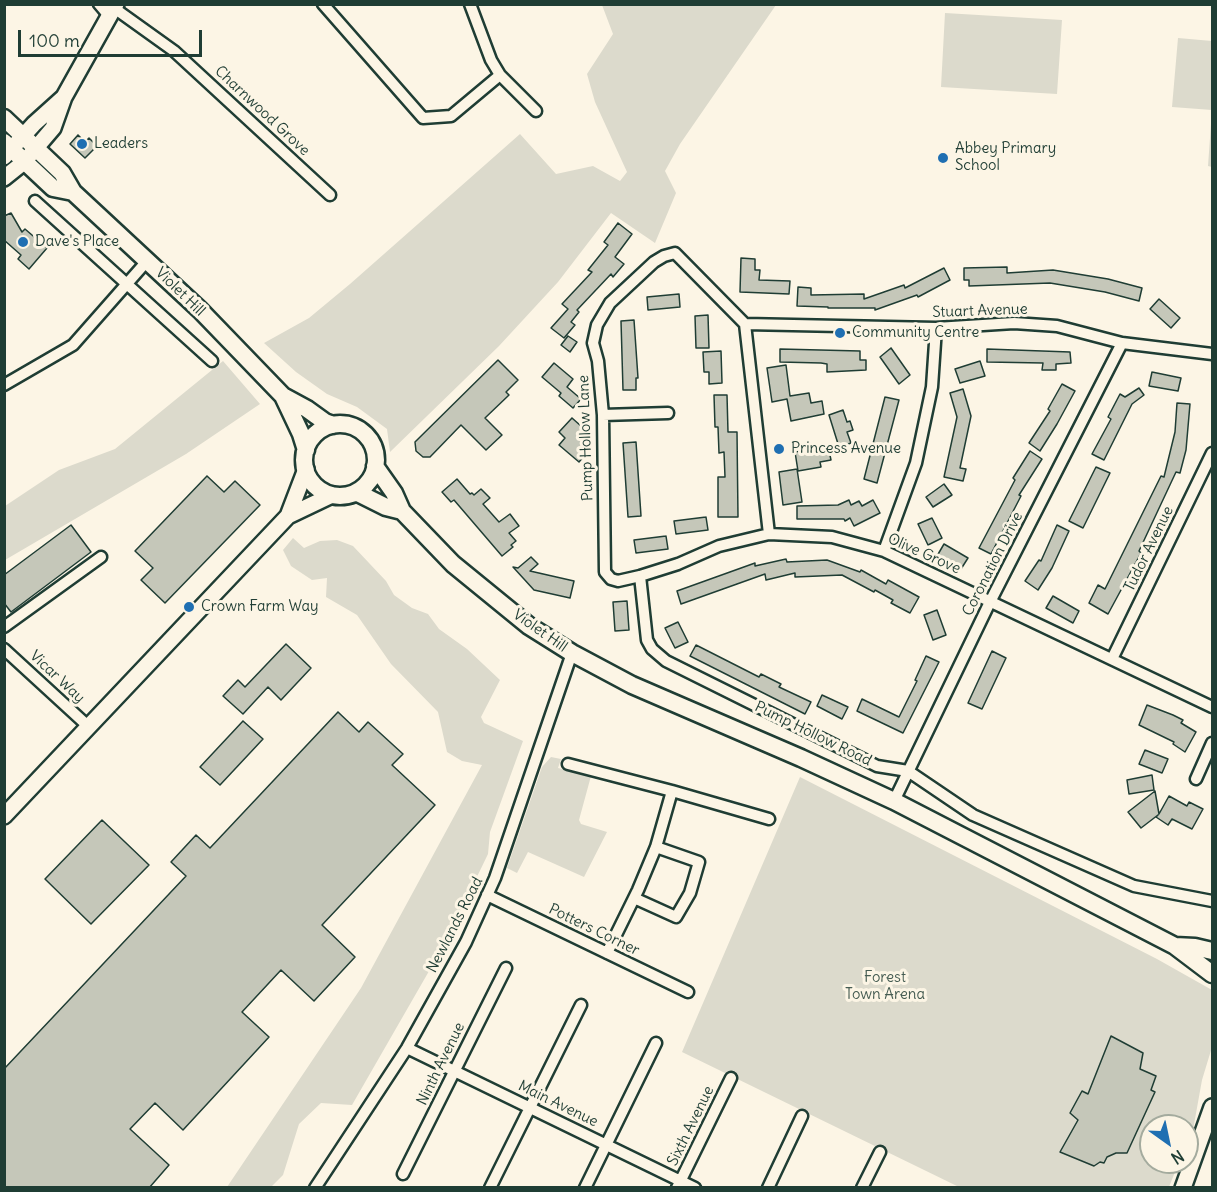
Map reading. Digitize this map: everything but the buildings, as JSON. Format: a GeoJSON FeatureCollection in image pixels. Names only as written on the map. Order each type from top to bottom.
{"type":"FeatureCollection","features":[{"type":"Feature","properties":{"kind":"main road","name":"Violet Hill"},"geometry":{"type":"LineString","coordinates":[[4,118],[17,149],[53,188],[73,192],[200,310],[283,396],[333,425]]}},
{"type":"Feature","properties":{"kind":"main road","name":"Violet Hill"},"geometry":{"type":"LineString","coordinates":[[283,396],[302,434],[306,450]]}},
{"type":"Feature","properties":{"kind":"main road"},"geometry":{"type":"LineString","coordinates":[[333,425],[353,427],[362,431],[373,447],[375,466],[369,481],[356,492],[332,495],[315,486],[306,469],[306,450],[316,434],[333,425]]}},
{"type":"Feature","properties":{"kind":"main road","name":"Violet Hill"},"geometry":{"type":"LineString","coordinates":[[375,466],[394,493],[402,511],[453,564],[529,626],[572,653]]}},
{"type":"Feature","properties":{"kind":"main road","name":"Violet Hill"},"geometry":{"type":"LineString","coordinates":[[356,492],[386,507],[402,511]]}},
{"type":"Feature","properties":{"kind":"main road","name":"Pump Hollow Road"},"geometry":{"type":"LineString","coordinates":[[572,653],[632,686],[801,758],[894,801],[1175,946],[1212,974]]}},
{"type":"Feature","properties":{"kind":"main road"},"geometry":{"type":"LineString","coordinates":[[1195,946],[1212,945]]}},
{"type":"Feature","properties":{"kind":"main road","name":"Pump Hollow Road"},"geometry":{"type":"LineString","coordinates":[[1175,946],[1195,946],[1212,951]]}},
{"type":"Feature","properties":{"kind":"main road"},"geometry":{"type":"LineString","coordinates":[[1195,946],[1212,959]]}},
{"type":"Feature","properties":{"kind":"street","name":"Charnwood Grove"},"geometry":{"type":"LineString","coordinates":[[99,4],[114,10],[174,51],[330,195]]}},
{"type":"Feature","properties":{"kind":"street"},"geometry":{"type":"LineString","coordinates":[[323,4],[423,118],[451,116],[500,75]]}},
{"type":"Feature","properties":{"kind":"street"},"geometry":{"type":"LineString","coordinates":[[470,4],[491,60],[500,75],[536,111]]}},
{"type":"Feature","properties":{"kind":"street"},"geometry":{"type":"LineString","coordinates":[[4,178],[17,149],[34,124],[64,98],[114,10]]}},
{"type":"Feature","properties":{"kind":"street"},"geometry":{"type":"LineString","coordinates":[[35,201],[213,361]]}},
{"type":"Feature","properties":{"kind":"street","name":"Pump Hollow Lane"},"geometry":{"type":"LineString","coordinates":[[605,540],[603,415],[598,361],[593,343],[597,325],[610,303],[654,261],[675,253],[745,324]]}},
{"type":"Feature","properties":{"kind":"street"},"geometry":{"type":"LineString","coordinates":[[4,385],[73,345],[147,261]]}},
{"type":"Feature","properties":{"kind":"street","name":"Stuart Avenue"},"geometry":{"type":"LineString","coordinates":[[745,324],[936,328],[1014,323],[1035,324],[1057,326],[1122,343],[1212,354]]}},
{"type":"Feature","properties":{"kind":"street"},"geometry":{"type":"LineString","coordinates":[[745,324],[769,534]]}},
{"type":"Feature","properties":{"kind":"street"},"geometry":{"type":"LineString","coordinates":[[884,551],[916,463],[932,387],[936,328]]}},
{"type":"Feature","properties":{"kind":"street","name":"Coronation Drive"},"geometry":{"type":"LineString","coordinates":[[894,801],[990,602],[1122,343]]}},
{"type":"Feature","properties":{"kind":"street"},"geometry":{"type":"LineString","coordinates":[[603,415],[668,413]]}},
{"type":"Feature","properties":{"kind":"street","name":"Tudor Avenue"},"geometry":{"type":"LineString","coordinates":[[1112,659],[1212,453]]}},
{"type":"Feature","properties":{"kind":"street"},"geometry":{"type":"LineString","coordinates":[[288,516],[306,469]]}},
{"type":"Feature","properties":{"kind":"street"},"geometry":{"type":"LineString","coordinates":[[4,816],[288,516],[332,495]]}},
{"type":"Feature","properties":{"kind":"street","name":"Olive Grove"},"geometry":{"type":"LineString","coordinates":[[605,540],[605,572],[611,579],[618,581],[678,564],[719,546],[769,534],[831,537],[884,551],[1212,707]]}},
{"type":"Feature","properties":{"kind":"street"},"geometry":{"type":"LineString","coordinates":[[4,627],[101,557]]}},
{"type":"Feature","properties":{"kind":"street","name":"Pump Hollow Road"},"geometry":{"type":"LineString","coordinates":[[640,576],[647,640],[652,649],[666,661],[877,766],[908,771],[973,815],[1134,886],[1212,901]]}},
{"type":"Feature","properties":{"kind":"street","name":"Vicar Way"},"geometry":{"type":"LineString","coordinates":[[4,649],[89,727]]}},
{"type":"Feature","properties":{"kind":"street","name":"Newlands Road"},"geometry":{"type":"LineString","coordinates":[[315,1188],[407,1048],[462,949],[495,878],[572,653]]}},
{"type":"Feature","properties":{"kind":"street"},"geometry":{"type":"LineString","coordinates":[[1196,779],[1212,743]]}},
{"type":"Feature","properties":{"kind":"street"},"geometry":{"type":"LineString","coordinates":[[568,764],[769,819]]}},
{"type":"Feature","properties":{"kind":"street"},"geometry":{"type":"LineString","coordinates":[[608,953],[656,847],[672,791]]}},
{"type":"Feature","properties":{"kind":"street"},"geometry":{"type":"LineString","coordinates":[[634,898],[676,917],[690,893],[699,862],[656,847]]}},
{"type":"Feature","properties":{"kind":"street","name":"Potters Corner"},"geometry":{"type":"LineString","coordinates":[[487,895],[688,992]]}},
{"type":"Feature","properties":{"kind":"street","name":"Ninth Avenue"},"geometry":{"type":"LineString","coordinates":[[403,1174],[506,968]]}},
{"type":"Feature","properties":{"kind":"street"},"geometry":{"type":"LineString","coordinates":[[490,1188],[581,1005]]}},
{"type":"Feature","properties":{"kind":"street"},"geometry":{"type":"LineString","coordinates":[[585,1188],[656,1043]]}},
{"type":"Feature","properties":{"kind":"street","name":"Main Avenue"},"geometry":{"type":"LineString","coordinates":[[407,1048],[606,1144],[679,1184],[695,1188]]}},
{"type":"Feature","properties":{"kind":"street","name":"Sixth Avenue"},"geometry":{"type":"LineString","coordinates":[[679,1184],[731,1078]]}},
{"type":"Feature","properties":{"kind":"street"},"geometry":{"type":"LineString","coordinates":[[1183,1188],[1212,1107]]}},
{"type":"Feature","properties":{"kind":"street"},"geometry":{"type":"LineString","coordinates":[[768,1188],[802,1116]]}},
{"type":"Feature","properties":{"kind":"street"},"geometry":{"type":"LineString","coordinates":[[862,1188],[880,1152]]}},
{"type":"Feature","properties":{"kind":"green space"},"geometry":{"type":"Polygon","coordinates":[[[602,5],[776,5],[680,144],[665,171],[676,193],[655,243],[611,213],[558,282],[499,346],[390,452],[387,429],[357,407],[327,394],[296,372],[264,343],[309,318],[520,134],[556,174],[593,166],[620,181],[627,172],[595,102],[587,74],[613,34],[602,5]]]}},
{"type":"Feature","properties":{"kind":"green space"},"geometry":{"type":"Polygon","coordinates":[[[945,13],[1062,20],[1057,94],[941,87],[945,13]]]}},
{"type":"Feature","properties":{"kind":"green space"},"geometry":{"type":"Polygon","coordinates":[[[1178,38],[1212,41],[1212,110],[1172,107],[1178,38]]]}},
{"type":"Feature","properties":{"kind":"green space"},"geometry":{"type":"Polygon","coordinates":[[[1212,110],[1212,167],[1208,166],[1212,110]]]}},
{"type":"Feature","properties":{"kind":"green space"},"geometry":{"type":"Polygon","coordinates":[[[223,361],[260,404],[186,454],[5,560],[5,506],[59,470],[115,449],[223,361]]]}},
{"type":"Feature","properties":{"kind":"green space"},"geometry":{"type":"Polygon","coordinates":[[[293,538],[304,548],[320,541],[337,540],[353,546],[386,581],[394,595],[412,608],[428,614],[439,629],[467,649],[500,680],[481,717],[484,723],[523,741],[490,832],[488,854],[444,945],[352,1105],[321,1103],[299,1124],[283,1175],[271,1187],[227,1187],[361,988],[482,765],[462,761],[447,752],[438,712],[391,664],[357,615],[326,597],[327,578],[312,580],[291,566],[283,550],[293,538]]]}},
{"type":"Feature","properties":{"kind":"green space"},"geometry":{"type":"Polygon","coordinates":[[[551,757],[561,759],[558,768],[591,776],[579,820],[581,824],[607,832],[584,877],[528,852],[517,873],[507,868],[542,767],[551,757]]]}},
{"type":"Feature","properties":{"kind":"green space","name":"Forest Town Arena"},"geometry":{"type":"Polygon","coordinates":[[[800,777],[1157,959],[1212,990],[1212,1047],[1202,1080],[1196,1114],[1139,1114],[1139,1174],[1174,1174],[1169,1187],[959,1187],[682,1052],[800,777]]]}},
{"type":"Feature","properties":{"kind":"place","name":"Leaders"},"geometry":{"type":"Point","coordinates":[82,144]}},
{"type":"Feature","properties":{"kind":"place","name":"Abbey Primary School"},"geometry":{"type":"Point","coordinates":[943,158]}},
{"type":"Feature","properties":{"kind":"place","name":"Dave's Place"},"geometry":{"type":"Point","coordinates":[23,242]}},
{"type":"Feature","properties":{"kind":"place","name":"Community Centre"},"geometry":{"type":"Point","coordinates":[840,333]}},
{"type":"Feature","properties":{"kind":"place","name":"Princess Avenue"},"geometry":{"type":"Point","coordinates":[779,449]}},
{"type":"Feature","properties":{"kind":"place","name":"Crown Farm Way"},"geometry":{"type":"Point","coordinates":[189,607]}}]}
